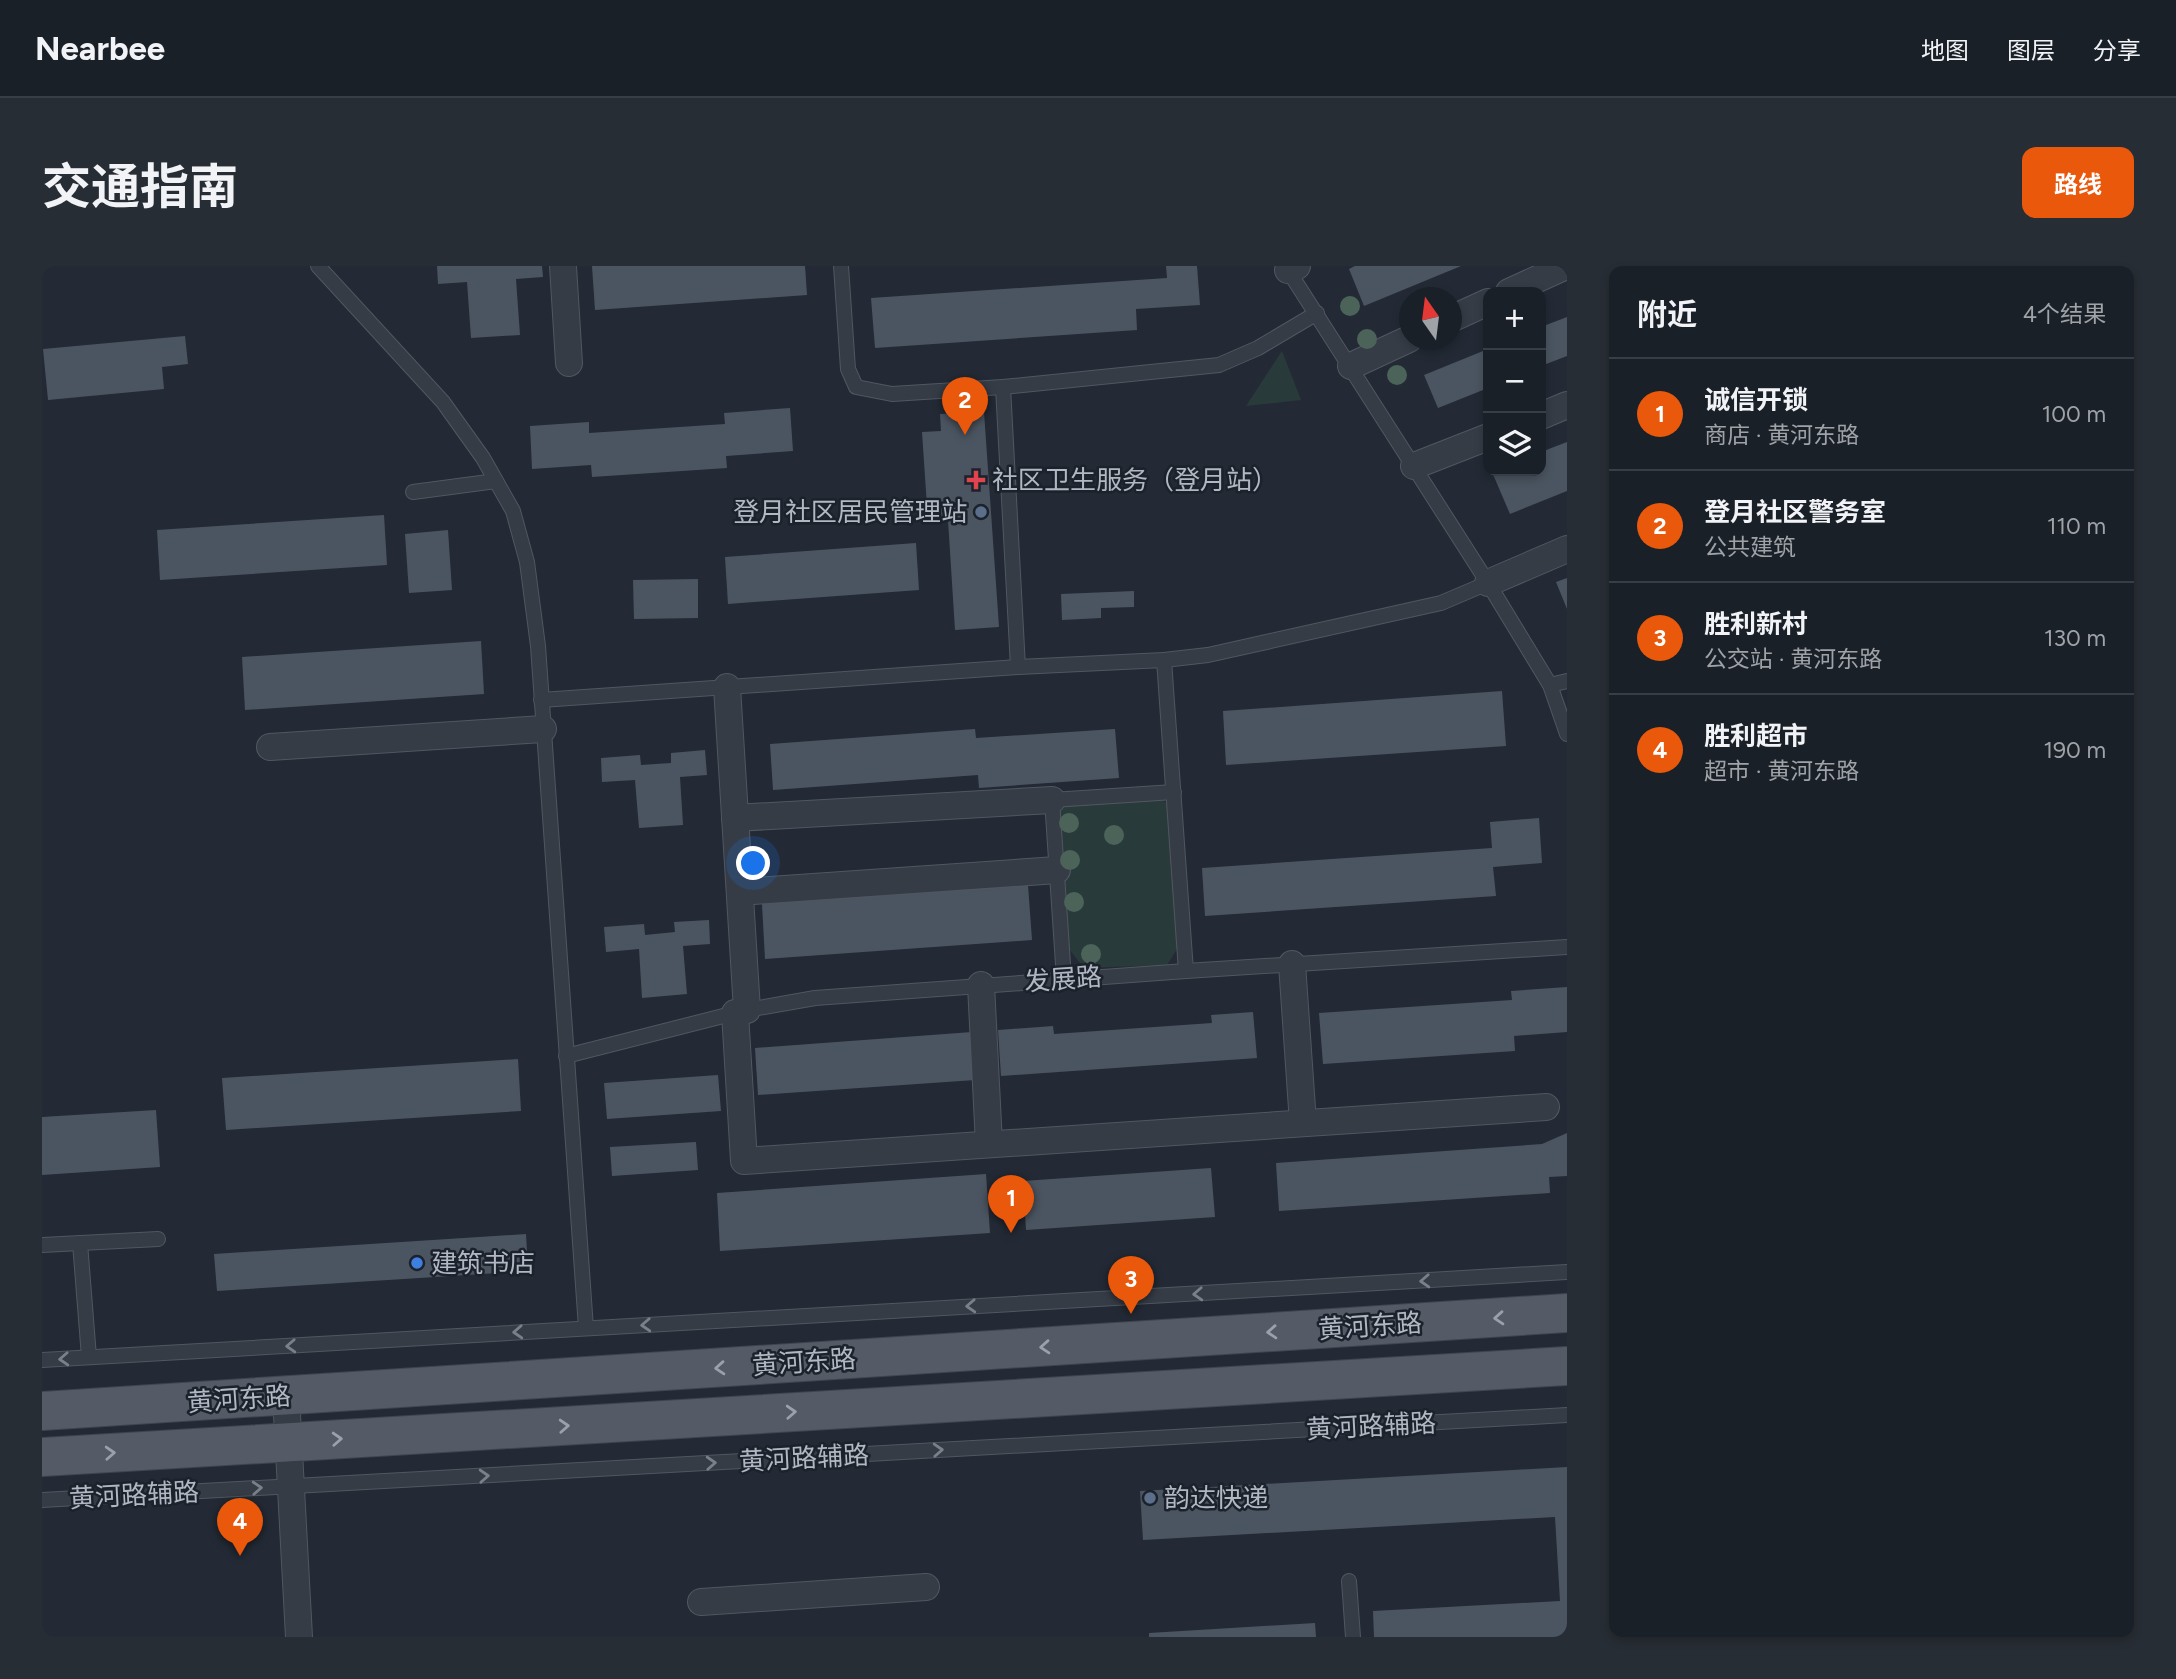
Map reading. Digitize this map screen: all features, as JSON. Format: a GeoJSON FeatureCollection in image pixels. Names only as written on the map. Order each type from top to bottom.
{"type":"FeatureCollection","features":[{"type":"Feature","properties":{"kind":"main road","name":"黄河东路"},"geometry":{"type":"LineString","coordinates":[[42,1411],[1567,1313]]}},
{"type":"Feature","properties":{"kind":"main road","name":"黄河东路"},"geometry":{"type":"LineString","coordinates":[[42,1457],[1567,1366]]}},
{"type":"Feature","properties":{"kind":"street"},"geometry":{"type":"LineString","coordinates":[[563,266],[569,363]]}},
{"type":"Feature","properties":{"kind":"street"},"geometry":{"type":"LineString","coordinates":[[1520,287],[1566,266]]}},
{"type":"Feature","properties":{"kind":"street"},"geometry":{"type":"LineString","coordinates":[[1462,314],[1483,304]]}},
{"type":"Feature","properties":{"kind":"street"},"geometry":{"type":"LineString","coordinates":[[1351,366],[1399,344]]}},
{"type":"Feature","properties":{"kind":"street"},"geometry":{"type":"LineString","coordinates":[[1546,413],[1567,405]]}},
{"type":"Feature","properties":{"kind":"street"},"geometry":{"type":"LineString","coordinates":[[1414,466],[1483,439]]}},
{"type":"Feature","properties":{"kind":"street"},"geometry":{"type":"LineString","coordinates":[[1488,583],[1567,549]]}},
{"type":"Feature","properties":{"kind":"street"},"geometry":{"type":"LineString","coordinates":[[727,687],[740,892],[744,1160],[1546,1107]]}},
{"type":"Feature","properties":{"kind":"street"},"geometry":{"type":"LineString","coordinates":[[270,747],[543,729]]}},
{"type":"Feature","properties":{"kind":"street"},"geometry":{"type":"LineString","coordinates":[[735,818],[1052,800]]}},
{"type":"Feature","properties":{"kind":"street"},"geometry":{"type":"LineString","coordinates":[[740,892],[1056,870]]}},
{"type":"Feature","properties":{"kind":"street"},"geometry":{"type":"LineString","coordinates":[[1292,964],[1303,1123]]}},
{"type":"Feature","properties":{"kind":"street"},"geometry":{"type":"LineString","coordinates":[[981,985],[989,1144]]}},
{"type":"Feature","properties":{"kind":"street"},"geometry":{"type":"LineString","coordinates":[[286,1396],[299,1637]]}},
{"type":"Feature","properties":{"kind":"street"},"geometry":{"type":"LineString","coordinates":[[701,1602],[926,1587]]}},
{"type":"Feature","properties":{"kind":"lane"},"geometry":{"type":"LineString","coordinates":[[318,266],[443,402],[483,458],[513,511],[527,562],[538,646],[586,1328]]}},
{"type":"Feature","properties":{"kind":"lane"},"geometry":{"type":"LineString","coordinates":[[841,266],[848,369],[856,387],[892,394],[1003,387],[1219,365],[1258,348],[1317,313]]}},
{"type":"Feature","properties":{"kind":"lane"},"geometry":{"type":"LineString","coordinates":[[1290,267],[1550,685],[1567,734]]}},
{"type":"Feature","properties":{"kind":"lane"},"geometry":{"type":"LineString","coordinates":[[1003,387],[1018,667]]}},
{"type":"Feature","properties":{"kind":"lane"},"geometry":{"type":"LineString","coordinates":[[413,492],[496,481]]}},
{"type":"Feature","properties":{"kind":"lane"},"geometry":{"type":"LineString","coordinates":[[541,700],[1208,655],[1441,603],[1488,583]]}},
{"type":"Feature","properties":{"kind":"lane"},"geometry":{"type":"LineString","coordinates":[[1164,660],[1186,971]]}},
{"type":"Feature","properties":{"kind":"lane"},"geometry":{"type":"LineString","coordinates":[[1550,685],[1567,681]]}},
{"type":"Feature","properties":{"kind":"lane"},"geometry":{"type":"LineString","coordinates":[[1064,979],[1052,800],[1174,792]]}},
{"type":"Feature","properties":{"kind":"lane","name":"发展路"},"geometry":{"type":"LineString","coordinates":[[566,1056],[741,1011],[815,998],[1064,979],[1567,947]]}},
{"type":"Feature","properties":{"kind":"lane"},"geometry":{"type":"LineString","coordinates":[[42,1245],[158,1239]]}},
{"type":"Feature","properties":{"kind":"lane"},"geometry":{"type":"LineString","coordinates":[[80,1243],[89,1357]]}},
{"type":"Feature","properties":{"kind":"lane"},"geometry":{"type":"LineString","coordinates":[[42,1360],[1567,1272]]}},
{"type":"Feature","properties":{"kind":"lane","name":"黄河路辅路"},"geometry":{"type":"LineString","coordinates":[[42,1500],[1567,1416]]}},
{"type":"Feature","properties":{"kind":"lane"},"geometry":{"type":"LineString","coordinates":[[1349,1581],[1353,1637]]}},
{"type":"Feature","properties":{"kind":"shaded area"},"geometry":{"type":"Polygon","coordinates":[[[1282,351],[1301,400],[1246,406],[1282,351]]]}},
{"type":"Feature","properties":{"kind":"shaded area"},"geometry":{"type":"Polygon","coordinates":[[[1161,799],[1168,804],[1177,949],[1167,965],[1084,968],[1069,949],[1059,808],[1065,803],[1161,799]]]}},
{"type":"Feature","properties":{"kind":"building"},"geometry":{"type":"Polygon","coordinates":[[[437,266],[542,266],[543,277],[516,279],[520,335],[471,338],[467,282],[438,284],[437,266]]]}},
{"type":"Feature","properties":{"kind":"building"},"geometry":{"type":"Polygon","coordinates":[[[592,266],[805,266],[807,295],[595,310],[592,266]]]}},
{"type":"Feature","properties":{"kind":"building"},"geometry":{"type":"Polygon","coordinates":[[[1166,266],[1197,266],[1200,305],[1136,309],[1137,330],[875,348],[871,298],[1167,278],[1166,266]]]}},
{"type":"Feature","properties":{"kind":"building"},"geometry":{"type":"Polygon","coordinates":[[[1355,266],[1461,266],[1410,287],[1399,287],[1399,292],[1364,306],[1349,269],[1355,266]]]}},
{"type":"Feature","properties":{"kind":"building"},"geometry":{"type":"Polygon","coordinates":[[[1567,317],[1567,356],[1546,364],[1546,350],[1546,325],[1567,317]]]}},
{"type":"Feature","properties":{"kind":"building"},"geometry":{"type":"Polygon","coordinates":[[[185,336],[188,364],[162,367],[164,389],[48,400],[43,349],[185,336]]]}},
{"type":"Feature","properties":{"kind":"building"},"geometry":{"type":"Polygon","coordinates":[[[1483,351],[1483,390],[1438,408],[1424,375],[1483,351]]]}},
{"type":"Feature","properties":{"kind":"building"},"geometry":{"type":"Polygon","coordinates":[[[790,408],[793,451],[726,456],[727,468],[592,477],[591,465],[532,469],[530,426],[589,422],[589,433],[725,424],[724,413],[790,408]]]}},
{"type":"Feature","properties":{"kind":"building"},"geometry":{"type":"Polygon","coordinates":[[[984,412],[999,627],[955,630],[948,520],[928,521],[922,432],[941,431],[940,414],[984,412]]]}},
{"type":"Feature","properties":{"kind":"building"},"geometry":{"type":"Polygon","coordinates":[[[1567,442],[1567,491],[1510,514],[1494,476],[1546,476],[1546,450],[1567,442]]]}},
{"type":"Feature","properties":{"kind":"building"},"geometry":{"type":"Polygon","coordinates":[[[384,515],[387,565],[160,580],[157,530],[384,515]]]}},
{"type":"Feature","properties":{"kind":"building"},"geometry":{"type":"Polygon","coordinates":[[[448,530],[452,590],[409,593],[405,534],[448,530]]]}},
{"type":"Feature","properties":{"kind":"building"},"geometry":{"type":"Polygon","coordinates":[[[916,543],[919,590],[728,604],[725,557],[916,543]]]}},
{"type":"Feature","properties":{"kind":"building"},"geometry":{"type":"Polygon","coordinates":[[[1567,578],[1567,609],[1556,582],[1567,578]]]}},
{"type":"Feature","properties":{"kind":"building"},"geometry":{"type":"Polygon","coordinates":[[[698,579],[698,618],[634,619],[633,580],[698,579]]]}},
{"type":"Feature","properties":{"kind":"building"},"geometry":{"type":"Polygon","coordinates":[[[1134,591],[1134,607],[1101,608],[1101,618],[1062,620],[1061,594],[1134,591]]]}},
{"type":"Feature","properties":{"kind":"building"},"geometry":{"type":"Polygon","coordinates":[[[481,641],[484,694],[245,710],[242,657],[481,641]]]}},
{"type":"Feature","properties":{"kind":"building"},"geometry":{"type":"Polygon","coordinates":[[[1502,691],[1506,746],[1226,765],[1223,711],[1502,691]]]}},
{"type":"Feature","properties":{"kind":"building"},"geometry":{"type":"Polygon","coordinates":[[[975,729],[976,738],[1115,729],[1119,778],[979,788],[978,775],[773,790],[770,744],[975,729]]]}},
{"type":"Feature","properties":{"kind":"building"},"geometry":{"type":"Polygon","coordinates":[[[705,750],[707,775],[680,777],[683,825],[639,828],[635,780],[602,782],[601,758],[640,755],[641,765],[671,763],[671,753],[705,750]]]}},
{"type":"Feature","properties":{"kind":"building"},"geometry":{"type":"Polygon","coordinates":[[[1539,818],[1542,863],[1493,867],[1496,896],[1205,916],[1202,868],[1492,848],[1490,822],[1539,818]]]}},
{"type":"Feature","properties":{"kind":"building"},"geometry":{"type":"Polygon","coordinates":[[[1028,885],[1032,940],[765,959],[762,904],[1028,885]]]}},
{"type":"Feature","properties":{"kind":"building"},"geometry":{"type":"Polygon","coordinates":[[[709,920],[710,944],[683,946],[687,994],[642,998],[639,949],[606,952],[604,927],[644,924],[645,935],[675,932],[674,922],[709,920]]]}},
{"type":"Feature","properties":{"kind":"building"},"geometry":{"type":"Polygon","coordinates":[[[1567,987],[1567,1032],[1514,1036],[1515,1051],[1323,1064],[1319,1013],[1512,1000],[1511,991],[1567,987]]]}},
{"type":"Feature","properties":{"kind":"building"},"geometry":{"type":"Polygon","coordinates":[[[1253,1012],[1257,1058],[1001,1076],[998,1030],[1053,1026],[1054,1034],[1212,1023],[1211,1015],[1253,1012]]]}},
{"type":"Feature","properties":{"kind":"building"},"geometry":{"type":"Polygon","coordinates":[[[972,1032],[975,1080],[758,1095],[755,1048],[972,1032]]]}},
{"type":"Feature","properties":{"kind":"building"},"geometry":{"type":"Polygon","coordinates":[[[518,1059],[521,1111],[226,1130],[222,1078],[518,1059]]]}},
{"type":"Feature","properties":{"kind":"building"},"geometry":{"type":"Polygon","coordinates":[[[718,1075],[721,1111],[607,1119],[604,1083],[718,1075]]]}},
{"type":"Feature","properties":{"kind":"building"},"geometry":{"type":"Polygon","coordinates":[[[156,1110],[160,1167],[42,1175],[42,1117],[156,1110]]]}},
{"type":"Feature","properties":{"kind":"building"},"geometry":{"type":"Polygon","coordinates":[[[1567,1133],[1567,1176],[1549,1177],[1550,1193],[1279,1211],[1276,1163],[1542,1144],[1567,1133]]]}},
{"type":"Feature","properties":{"kind":"building"},"geometry":{"type":"Polygon","coordinates":[[[696,1142],[698,1170],[612,1176],[610,1147],[696,1142]]]}},
{"type":"Feature","properties":{"kind":"building"},"geometry":{"type":"Polygon","coordinates":[[[1211,1168],[1215,1217],[1026,1230],[1023,1181],[1211,1168]]]}},
{"type":"Feature","properties":{"kind":"building"},"geometry":{"type":"Polygon","coordinates":[[[986,1174],[990,1233],[720,1251],[717,1193],[986,1174]]]}},
{"type":"Feature","properties":{"kind":"building"},"geometry":{"type":"Polygon","coordinates":[[[526,1234],[528,1271],[217,1291],[214,1254],[526,1234]]]}},
{"type":"Feature","properties":{"kind":"building"},"geometry":{"type":"Polygon","coordinates":[[[1567,1467],[1567,1637],[1374,1637],[1373,1611],[1560,1601],[1555,1517],[1143,1540],[1140,1491],[1567,1467]]]}},
{"type":"Feature","properties":{"kind":"building"},"geometry":{"type":"Polygon","coordinates":[[[1315,1623],[1316,1637],[1149,1637],[1149,1633],[1315,1623]]]}},
{"type":"Feature","properties":{"kind":"place","name":"登月社区警务室"},"geometry":{"type":"Point","coordinates":[965,435]}},
{"type":"Feature","properties":{"kind":"place","name":"社区卫生服务（登月站）"},"geometry":{"type":"Point","coordinates":[976,480]}},
{"type":"Feature","properties":{"kind":"place","name":"登月社区居民管理站"},"geometry":{"type":"Point","coordinates":[981,512]}},
{"type":"Feature","properties":{"kind":"place","name":"诚信开锁"},"geometry":{"type":"Point","coordinates":[1011,1233]}},
{"type":"Feature","properties":{"kind":"place","name":"建筑书店"},"geometry":{"type":"Point","coordinates":[417,1263]}},
{"type":"Feature","properties":{"kind":"place","name":"胜利新村"},"geometry":{"type":"Point","coordinates":[1131,1314]}},
{"type":"Feature","properties":{"kind":"place","name":"韵达快递"},"geometry":{"type":"Point","coordinates":[1150,1498]}},
{"type":"Feature","properties":{"kind":"place","name":"胜利超市"},"geometry":{"type":"Point","coordinates":[240,1556]}}]}
